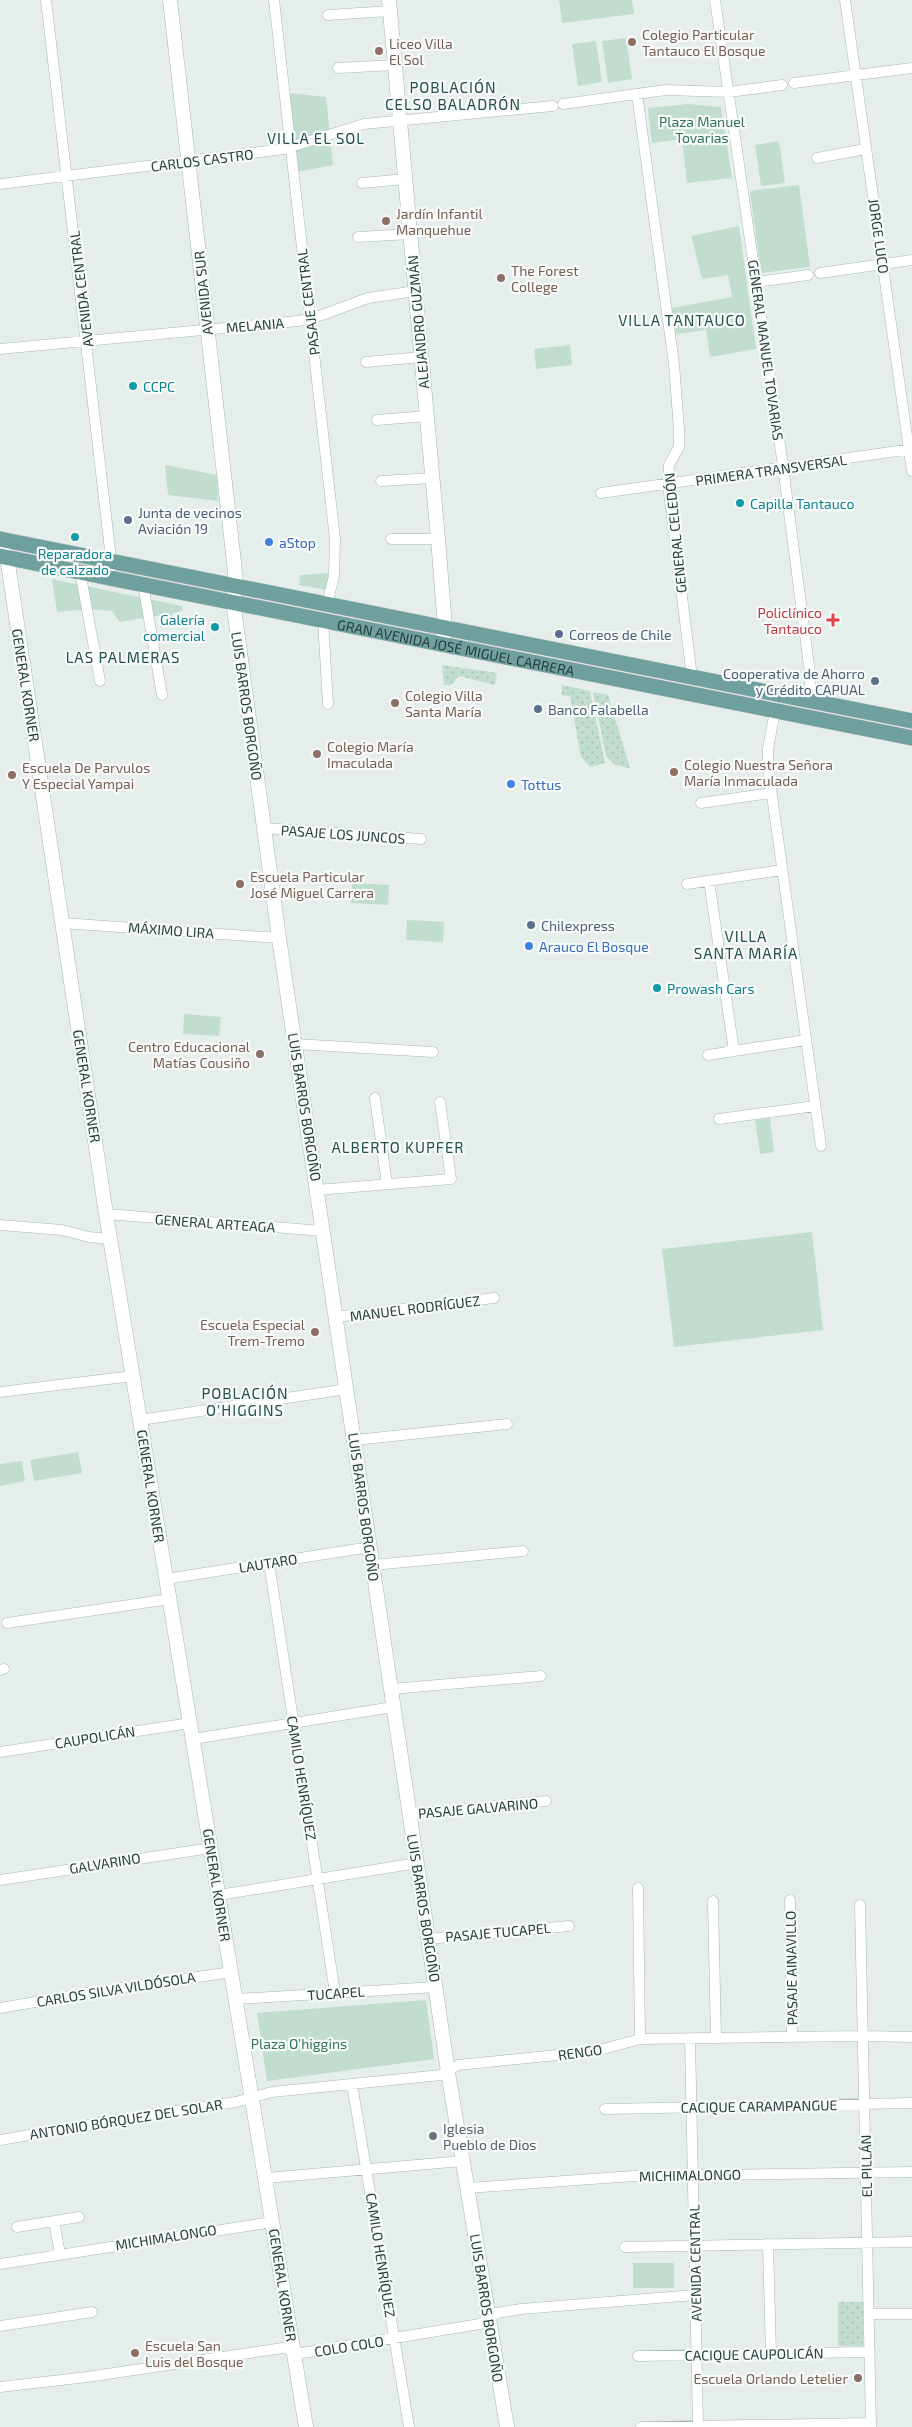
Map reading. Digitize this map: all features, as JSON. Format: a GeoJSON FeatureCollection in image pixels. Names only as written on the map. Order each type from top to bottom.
{"type":"FeatureCollection","features":[{"type":"Feature","properties":{"kind":"main road","name":"GRAN AVENIDA JOSÉ MIGUEL CARRERA"},"geometry":{"type":"LineString","coordinates":[[0,539],[912,721]]}},
{"type":"Feature","properties":{"kind":"main road","name":"GRAN AVENIDA JOSÉ MIGUEL CARRERA"},"geometry":{"type":"LineString","coordinates":[[2,552],[111,578],[912,738]]}},
{"type":"Feature","properties":{"kind":"street","name":"AVENIDA CENTRAL"},"geometry":{"type":"LineString","coordinates":[[46,0],[113,562],[111,578]]}},
{"type":"Feature","properties":{"kind":"street","name":"AVENIDA SUR"},"geometry":{"type":"LineString","coordinates":[[170,0],[236,586]]}},
{"type":"Feature","properties":{"kind":"street","name":"PASAJE CENTRAL"},"geometry":{"type":"LineString","coordinates":[[274,0],[335,539],[334,576],[328,604]]}},
{"type":"Feature","properties":{"kind":"street","name":"GENERAL MANUEL TOVARIAS"},"geometry":{"type":"LineString","coordinates":[[715,0],[783,468],[810,672],[810,690],[806,700]]}},
{"type":"Feature","properties":{"kind":"street","name":"JORGE LUCO"},"geometry":{"type":"LineString","coordinates":[[845,0],[911,450],[912,472]]}},
{"type":"Feature","properties":{"kind":"street"},"geometry":{"type":"LineString","coordinates":[[328,15],[389,6]]}},
{"type":"Feature","properties":{"kind":"street","name":"ALEJANDRO GUZMÁN"},"geometry":{"type":"LineString","coordinates":[[389,6],[446,627],[442,644]]}},
{"type":"Feature","properties":{"kind":"street"},"geometry":{"type":"LineString","coordinates":[[338,68],[395,65]]}},
{"type":"Feature","properties":{"kind":"street"},"geometry":{"type":"LineString","coordinates":[[794,83],[912,68]]}},
{"type":"Feature","properties":{"kind":"street","name":"CARLOS CASTRO"},"geometry":{"type":"LineString","coordinates":[[0,184],[291,148],[354,126],[558,105],[637,94],[688,90],[729,92],[782,85]]}},
{"type":"Feature","properties":{"kind":"street","name":"GENERAL CELEDÓN"},"geometry":{"type":"LineString","coordinates":[[637,94],[674,364],[679,447],[669,466],[668,484],[692,677]]}},
{"type":"Feature","properties":{"kind":"street"},"geometry":{"type":"LineString","coordinates":[[817,158],[866,149]]}},
{"type":"Feature","properties":{"kind":"street"},"geometry":{"type":"LineString","coordinates":[[362,183],[405,179]]}},
{"type":"Feature","properties":{"kind":"street"},"geometry":{"type":"LineString","coordinates":[[358,238],[410,234]]}},
{"type":"Feature","properties":{"kind":"street"},"geometry":{"type":"LineString","coordinates":[[820,273],[912,260]]}},
{"type":"Feature","properties":{"kind":"street"},"geometry":{"type":"LineString","coordinates":[[756,282],[808,275]]}},
{"type":"Feature","properties":{"kind":"street","name":"MELANIA"},"geometry":{"type":"LineString","coordinates":[[0,349],[310,319],[368,298],[416,291]]}},
{"type":"Feature","properties":{"kind":"street"},"geometry":{"type":"LineString","coordinates":[[366,362],[422,357]]}},
{"type":"Feature","properties":{"kind":"street"},"geometry":{"type":"LineString","coordinates":[[377,420],[427,416]]}},
{"type":"Feature","properties":{"kind":"street","name":"PRIMERA TRANSVERSAL"},"geometry":{"type":"LineString","coordinates":[[601,493],[911,450]]}},
{"type":"Feature","properties":{"kind":"street"},"geometry":{"type":"LineString","coordinates":[[381,481],[432,478]]}},
{"type":"Feature","properties":{"kind":"street"},"geometry":{"type":"LineString","coordinates":[[391,539],[438,538]]}},
{"type":"Feature","properties":{"kind":"street","name":"GENERAL KORNER"},"geometry":{"type":"LineString","coordinates":[[2,552],[62,923],[110,1239],[306,2427]]}},
{"type":"Feature","properties":{"kind":"street"},"geometry":{"type":"LineString","coordinates":[[80,571],[100,681]]}},
{"type":"Feature","properties":{"kind":"street"},"geometry":{"type":"LineString","coordinates":[[142,584],[162,696]]}},
{"type":"Feature","properties":{"kind":"street","name":"LUIS BARROS BORGOÑO"},"geometry":{"type":"LineString","coordinates":[[236,586],[233,601],[279,938],[448,2072],[507,2427]]}},
{"type":"Feature","properties":{"kind":"street"},"geometry":{"type":"LineString","coordinates":[[323,620],[328,704]]}},
{"type":"Feature","properties":{"kind":"street"},"geometry":{"type":"LineString","coordinates":[[775,711],[767,756],[821,1146]]}},
{"type":"Feature","properties":{"kind":"street"},"geometry":{"type":"LineString","coordinates":[[701,803],[772,793]]}},
{"type":"Feature","properties":{"kind":"street","name":"PASAJE LOS JUNCOS"},"geometry":{"type":"LineString","coordinates":[[264,828],[421,839]]}},
{"type":"Feature","properties":{"kind":"street"},"geometry":{"type":"LineString","coordinates":[[687,884],[782,870]]}},
{"type":"Feature","properties":{"kind":"street"},"geometry":{"type":"LineString","coordinates":[[709,880],[734,1051]]}},
{"type":"Feature","properties":{"kind":"street","name":"MÁXIMO LIRA"},"geometry":{"type":"LineString","coordinates":[[62,923],[279,938]]}},
{"type":"Feature","properties":{"kind":"street"},"geometry":{"type":"LineString","coordinates":[[708,1055],[806,1040]]}},
{"type":"Feature","properties":{"kind":"street"},"geometry":{"type":"LineString","coordinates":[[295,1044],[433,1052]]}},
{"type":"Feature","properties":{"kind":"street"},"geometry":{"type":"LineString","coordinates":[[375,1098],[387,1184]]}},
{"type":"Feature","properties":{"kind":"street"},"geometry":{"type":"LineString","coordinates":[[317,1190],[451,1179],[440,1102]]}},
{"type":"Feature","properties":{"kind":"street"},"geometry":{"type":"LineString","coordinates":[[719,1119],[815,1106]]}},
{"type":"Feature","properties":{"kind":"street","name":"GENERAL ARTEAGA"},"geometry":{"type":"LineString","coordinates":[[106,1214],[324,1231]]}},
{"type":"Feature","properties":{"kind":"street"},"geometry":{"type":"LineString","coordinates":[[0,1225],[62,1230],[89,1237],[110,1239]]}},
{"type":"Feature","properties":{"kind":"street","name":"MANUEL RODRÍGUEZ"},"geometry":{"type":"LineString","coordinates":[[336,1317],[494,1298]]}},
{"type":"Feature","properties":{"kind":"street"},"geometry":{"type":"LineString","coordinates":[[0,1392],[133,1376]]}},
{"type":"Feature","properties":{"kind":"street"},"geometry":{"type":"LineString","coordinates":[[140,1420],[347,1389]]}},
{"type":"Feature","properties":{"kind":"street"},"geometry":{"type":"LineString","coordinates":[[355,1440],[507,1424]]}},
{"type":"Feature","properties":{"kind":"street","name":"LAUTARO"},"geometry":{"type":"LineString","coordinates":[[166,1579],[370,1547]]}},
{"type":"Feature","properties":{"kind":"street"},"geometry":{"type":"LineString","coordinates":[[373,1565],[523,1551]]}},
{"type":"Feature","properties":{"kind":"street","name":"CAMILO HENRÍQUEZ"},"geometry":{"type":"LineString","coordinates":[[269,1563],[336,1993]]}},
{"type":"Feature","properties":{"kind":"street"},"geometry":{"type":"LineString","coordinates":[[7,1623],[170,1599]]}},
{"type":"Feature","properties":{"kind":"street"},"geometry":{"type":"LineString","coordinates":[[391,1689],[541,1676]]}},
{"type":"Feature","properties":{"kind":"street"},"geometry":{"type":"LineString","coordinates":[[193,1739],[393,1707]]}},
{"type":"Feature","properties":{"kind":"street","name":"CAUPOLICÁN"},"geometry":{"type":"LineString","coordinates":[[0,1752],[190,1723]]}},
{"type":"Feature","properties":{"kind":"street","name":"PASAJE GALVARINO"},"geometry":{"type":"LineString","coordinates":[[410,1814],[546,1802]]}},
{"type":"Feature","properties":{"kind":"street","name":"GALVARINO"},"geometry":{"type":"LineString","coordinates":[[0,1880],[211,1848]]}},
{"type":"Feature","properties":{"kind":"street"},"geometry":{"type":"LineString","coordinates":[[219,1895],[417,1863]]}},
{"type":"Feature","properties":{"kind":"street"},"geometry":{"type":"LineString","coordinates":[[638,1888],[640,2039]]}},
{"type":"Feature","properties":{"kind":"street","name":"PASAJE AINAVILLO"},"geometry":{"type":"LineString","coordinates":[[790,1900],[792,2037]]}},
{"type":"Feature","properties":{"kind":"street"},"geometry":{"type":"LineString","coordinates":[[713,1901],[716,2038]]}},
{"type":"Feature","properties":{"kind":"street","name":"EL PILLÁN"},"geometry":{"type":"LineString","coordinates":[[860,1905],[871,2425]]}},
{"type":"Feature","properties":{"kind":"street","name":"PASAJE TUCAPEL"},"geometry":{"type":"LineString","coordinates":[[428,1939],[568,1926]]}},
{"type":"Feature","properties":{"kind":"street","name":"CARLOS SILVA VILDÓSOLA"},"geometry":{"type":"LineString","coordinates":[[0,2008],[232,1972]]}},
{"type":"Feature","properties":{"kind":"street","name":"TUCAPEL"},"geometry":{"type":"LineString","coordinates":[[236,1999],[436,1987]]}},
{"type":"Feature","properties":{"kind":"street","name":"RENGO"},"geometry":{"type":"LineString","coordinates":[[252,2098],[272,2092],[441,2075],[458,2066],[596,2051],[640,2039],[912,2037]]}},
{"type":"Feature","properties":{"kind":"street","name":"AVENIDA CENTRAL"},"geometry":{"type":"LineString","coordinates":[[690,2038],[698,2427]]}},
{"type":"Feature","properties":{"kind":"street","name":"CAMILO HENRÍQUEZ"},"geometry":{"type":"LineString","coordinates":[[352,2084],[409,2427]]}},
{"type":"Feature","properties":{"kind":"street","name":"ANTONIO BÓRQUEZ DEL SOLAR"},"geometry":{"type":"LineString","coordinates":[[0,2140],[252,2098]]}},
{"type":"Feature","properties":{"kind":"street","name":"CACIQUE CARAMPANGUE"},"geometry":{"type":"LineString","coordinates":[[605,2108],[912,2103]]}},
{"type":"Feature","properties":{"kind":"street"},"geometry":{"type":"LineString","coordinates":[[266,2178],[463,2161]]}},
{"type":"Feature","properties":{"kind":"street","name":"MICHIMALONGO"},"geometry":{"type":"LineString","coordinates":[[468,2188],[574,2179],[693,2175],[912,2172]]}},
{"type":"Feature","properties":{"kind":"street"},"geometry":{"type":"LineString","coordinates":[[17,2227],[79,2217]]}},
{"type":"Feature","properties":{"kind":"street"},"geometry":{"type":"LineString","coordinates":[[54,2221],[60,2254]]}},
{"type":"Feature","properties":{"kind":"street","name":"MICHIMALONGO"},"geometry":{"type":"LineString","coordinates":[[0,2264],[273,2222]]}},
{"type":"Feature","properties":{"kind":"street"},"geometry":{"type":"LineString","coordinates":[[625,2247],[912,2242]]}},
{"type":"Feature","properties":{"kind":"street"},"geometry":{"type":"LineString","coordinates":[[768,2244],[771,2354]]}},
{"type":"Feature","properties":{"kind":"street","name":"COLO COLO"},"geometry":{"type":"LineString","coordinates":[[0,2387],[86,2377],[283,2348],[302,2353],[480,2324],[498,2313],[695,2295]]}},
{"type":"Feature","properties":{"kind":"street"},"geometry":{"type":"LineString","coordinates":[[0,2326],[92,2312]]}},
{"type":"Feature","properties":{"kind":"street"},"geometry":{"type":"LineString","coordinates":[[869,2314],[912,2314]]}},
{"type":"Feature","properties":{"kind":"street","name":"CACIQUE CAUPOLICÁN"},"geometry":{"type":"LineString","coordinates":[[638,2356],[870,2352]]}},
{"type":"Feature","properties":{"kind":"street"},"geometry":{"type":"LineString","coordinates":[[641,2427],[871,2425]]}},
{"type":"Feature","properties":{"kind":"green space"},"geometry":{"type":"Polygon","coordinates":[[[559,0],[632,0],[634,14],[562,23],[559,0]]]}},
{"type":"Feature","properties":{"kind":"green space"},"geometry":{"type":"Polygon","coordinates":[[[626,38],[632,79],[608,83],[602,41],[626,38]]]}},
{"type":"Feature","properties":{"kind":"green space"},"geometry":{"type":"Polygon","coordinates":[[[596,41],[602,82],[578,86],[572,44],[596,41]]]}},
{"type":"Feature","properties":{"kind":"green space"},"geometry":{"type":"Polygon","coordinates":[[[289,93],[326,97],[333,165],[297,172],[289,93]]]}},
{"type":"Feature","properties":{"kind":"green space","name":"Plaza Manuel Tovarias"},"geometry":{"type":"Polygon","coordinates":[[[688,104],[721,107],[732,178],[687,183],[682,139],[652,143],[648,108],[688,104]]]}},
{"type":"Feature","properties":{"kind":"green space"},"geometry":{"type":"Polygon","coordinates":[[[779,141],[785,183],[761,186],[755,145],[779,141]]]}},
{"type":"Feature","properties":{"kind":"green space"},"geometry":{"type":"Polygon","coordinates":[[[799,185],[810,267],[761,273],[750,191],[799,185]]]}},
{"type":"Feature","properties":{"kind":"green space"},"geometry":{"type":"Polygon","coordinates":[[[739,226],[756,349],[710,357],[706,330],[676,334],[671,308],[732,297],[728,275],[702,279],[691,236],[739,226]]]}},
{"type":"Feature","properties":{"kind":"green space"},"geometry":{"type":"Polygon","coordinates":[[[570,345],[572,365],[536,369],[534,349],[570,345]]]}},
{"type":"Feature","properties":{"kind":"green space"},"geometry":{"type":"Polygon","coordinates":[[[165,465],[217,475],[218,501],[168,495],[165,465]]]}},
{"type":"Feature","properties":{"kind":"green space"},"geometry":{"type":"Polygon","coordinates":[[[328,573],[327,590],[299,585],[300,575],[328,573]]]}},
{"type":"Feature","properties":{"kind":"green space"},"geometry":{"type":"Polygon","coordinates":[[[52,579],[182,606],[182,611],[173,613],[171,616],[154,616],[120,622],[112,611],[92,609],[57,612],[52,579]]]}},
{"type":"Feature","properties":{"kind":"green space"},"geometry":{"type":"Polygon","coordinates":[[[442,665],[497,673],[495,685],[459,676],[451,685],[444,685],[442,665]]]}},
{"type":"Feature","properties":{"kind":"green space"},"geometry":{"type":"Polygon","coordinates":[[[562,685],[590,691],[605,763],[590,767],[581,757],[570,696],[562,695],[562,685]]]}},
{"type":"Feature","properties":{"kind":"green space"},"geometry":{"type":"Polygon","coordinates":[[[593,692],[608,695],[630,768],[615,765],[606,756],[593,692]]]}},
{"type":"Feature","properties":{"kind":"green space"},"geometry":{"type":"Polygon","coordinates":[[[352,883],[389,885],[388,905],[351,903],[352,883]]]}},
{"type":"Feature","properties":{"kind":"green space"},"geometry":{"type":"Polygon","coordinates":[[[407,920],[444,922],[443,942],[406,940],[407,920]]]}},
{"type":"Feature","properties":{"kind":"green space"},"geometry":{"type":"Polygon","coordinates":[[[184,1014],[221,1017],[219,1036],[183,1034],[184,1014]]]}},
{"type":"Feature","properties":{"kind":"green space"},"geometry":{"type":"Polygon","coordinates":[[[770,1118],[774,1152],[760,1154],[755,1120],[770,1118]]]}},
{"type":"Feature","properties":{"kind":"green space"},"geometry":{"type":"Polygon","coordinates":[[[812,1232],[823,1330],[674,1347],[662,1249],[812,1232]]]}},
{"type":"Feature","properties":{"kind":"green space"},"geometry":{"type":"Polygon","coordinates":[[[78,1452],[82,1473],[34,1481],[30,1460],[78,1452]]]}},
{"type":"Feature","properties":{"kind":"green space"},"geometry":{"type":"Polygon","coordinates":[[[22,1461],[25,1481],[0,1486],[0,1464],[22,1461]]]}},
{"type":"Feature","properties":{"kind":"green space","name":"Plaza O'higgins"},"geometry":{"type":"Polygon","coordinates":[[[426,2000],[434,2059],[267,2081],[257,2013],[426,2000]]]}},
{"type":"Feature","properties":{"kind":"green space"},"geometry":{"type":"Polygon","coordinates":[[[633,2263],[674,2263],[674,2288],[633,2288],[633,2263]]]}},
{"type":"Feature","properties":{"kind":"green space"},"geometry":{"type":"Polygon","coordinates":[[[838,2302],[863,2302],[863,2346],[838,2346],[838,2302]]]}},
{"type":"Feature","properties":{"kind":"place","name":"Colegio Particular Tantauco El Bosque"},"geometry":{"type":"Point","coordinates":[632,42]}},
{"type":"Feature","properties":{"kind":"place","name":"Liceo Villa El Sol"},"geometry":{"type":"Point","coordinates":[379,51]}},
{"type":"Feature","properties":{"kind":"place","name":"Jardín Infantil Manquehue"},"geometry":{"type":"Point","coordinates":[386,221]}},
{"type":"Feature","properties":{"kind":"place","name":"The Forest College"},"geometry":{"type":"Point","coordinates":[501,278]}},
{"type":"Feature","properties":{"kind":"place","name":"CCPC"},"geometry":{"type":"Point","coordinates":[133,386]}},
{"type":"Feature","properties":{"kind":"place","name":"Capilla Tantauco"},"geometry":{"type":"Point","coordinates":[740,503]}},
{"type":"Feature","properties":{"kind":"place","name":"Junta de vecinos Aviación 19"},"geometry":{"type":"Point","coordinates":[128,520]}},
{"type":"Feature","properties":{"kind":"place","name":"Reparadora de calzado"},"geometry":{"type":"Point","coordinates":[75,537]}},
{"type":"Feature","properties":{"kind":"place","name":"aStop"},"geometry":{"type":"Point","coordinates":[269,542]}},
{"type":"Feature","properties":{"kind":"place","name":"Policlínico Tantauco"},"geometry":{"type":"Point","coordinates":[833,620]}},
{"type":"Feature","properties":{"kind":"place","name":"Galería comercial"},"geometry":{"type":"Point","coordinates":[215,627]}},
{"type":"Feature","properties":{"kind":"place","name":"Correos de Chile"},"geometry":{"type":"Point","coordinates":[559,634]}},
{"type":"Feature","properties":{"kind":"place","name":"Cooperativa de Ahorro y Crédito CAPUAL"},"geometry":{"type":"Point","coordinates":[875,681]}},
{"type":"Feature","properties":{"kind":"place","name":"Colegio Villa Santa María"},"geometry":{"type":"Point","coordinates":[395,703]}},
{"type":"Feature","properties":{"kind":"place","name":"Banco Falabella"},"geometry":{"type":"Point","coordinates":[538,709]}},
{"type":"Feature","properties":{"kind":"place","name":"Colegio María Imaculada"},"geometry":{"type":"Point","coordinates":[317,754]}},
{"type":"Feature","properties":{"kind":"place","name":"Colegio Nuestra Señora María Inmaculada"},"geometry":{"type":"Point","coordinates":[674,772]}},
{"type":"Feature","properties":{"kind":"place","name":"Escuela De Parvulos Y Especial Yampai"},"geometry":{"type":"Point","coordinates":[12,775]}},
{"type":"Feature","properties":{"kind":"place","name":"Tottus"},"geometry":{"type":"Point","coordinates":[511,784]}},
{"type":"Feature","properties":{"kind":"place","name":"Escuela Particular José Miguel Carrera"},"geometry":{"type":"Point","coordinates":[240,884]}},
{"type":"Feature","properties":{"kind":"place","name":"Chilexpress"},"geometry":{"type":"Point","coordinates":[531,925]}},
{"type":"Feature","properties":{"kind":"place","name":"Arauco El Bosque"},"geometry":{"type":"Point","coordinates":[529,946]}},
{"type":"Feature","properties":{"kind":"place","name":"Prowash Cars"},"geometry":{"type":"Point","coordinates":[657,988]}},
{"type":"Feature","properties":{"kind":"place","name":"Centro Educacional Matías Cousiño"},"geometry":{"type":"Point","coordinates":[260,1054]}},
{"type":"Feature","properties":{"kind":"place","name":"Escuela Especial Trem-Tremo"},"geometry":{"type":"Point","coordinates":[315,1332]}},
{"type":"Feature","properties":{"kind":"place","name":"Iglesia Pueblo de Dios"},"geometry":{"type":"Point","coordinates":[433,2136]}},
{"type":"Feature","properties":{"kind":"place","name":"Escuela San Luis del Bosque"},"geometry":{"type":"Point","coordinates":[135,2353]}},
{"type":"Feature","properties":{"kind":"place","name":"Escuela Orlando Letelier"},"geometry":{"type":"Point","coordinates":[858,2378]}},
{"type":"Feature","properties":{"kind":"district","name":"POBLACIÓN CELSO BALADRÓN"},"geometry":{"type":"Point","coordinates":[453,96]}},
{"type":"Feature","properties":{"kind":"district","name":"VILLA EL SOL"},"geometry":{"type":"Point","coordinates":[316,138]}},
{"type":"Feature","properties":{"kind":"district","name":"VILLA TANTAUCO"},"geometry":{"type":"Point","coordinates":[682,320]}},
{"type":"Feature","properties":{"kind":"district","name":"LAS PALMERAS"},"geometry":{"type":"Point","coordinates":[123,657]}},
{"type":"Feature","properties":{"kind":"district","name":"VILLA SANTA MARÍA"},"geometry":{"type":"Point","coordinates":[746,944]}},
{"type":"Feature","properties":{"kind":"district","name":"ALBERTO KUPFER"},"geometry":{"type":"Point","coordinates":[398,1147]}},
{"type":"Feature","properties":{"kind":"district","name":"POBLACIÓN O'HIGGINS"},"geometry":{"type":"Point","coordinates":[245,1402]}}]}
